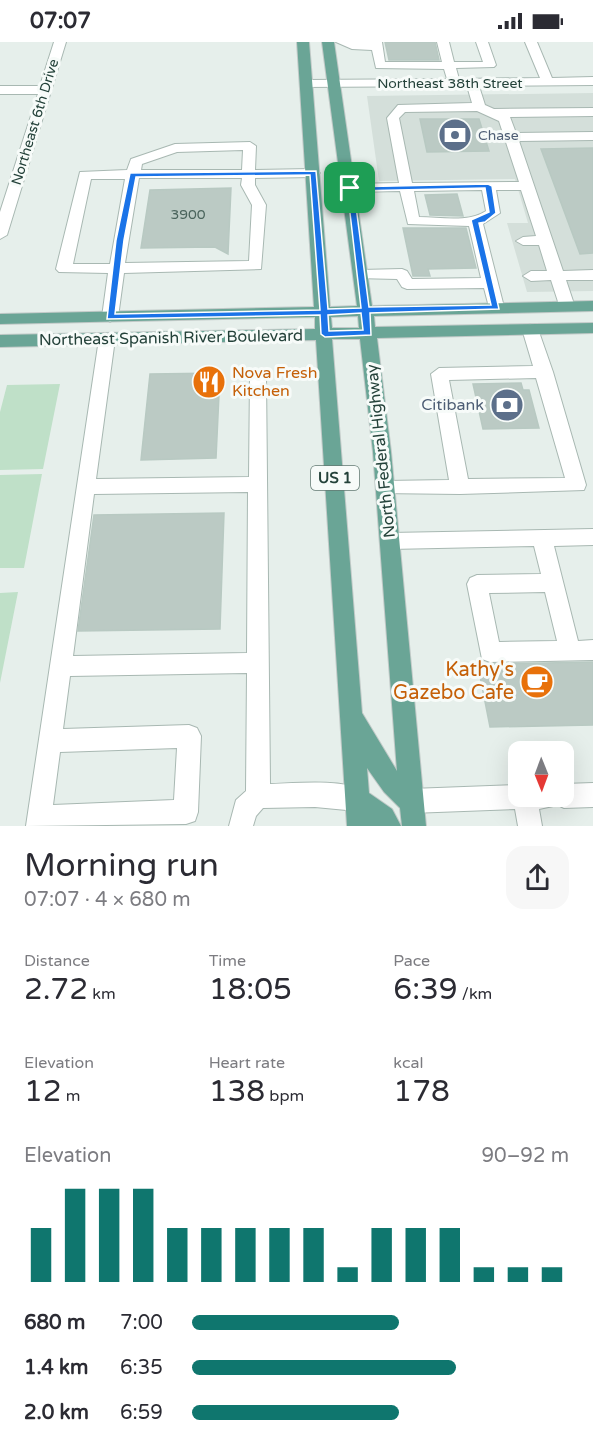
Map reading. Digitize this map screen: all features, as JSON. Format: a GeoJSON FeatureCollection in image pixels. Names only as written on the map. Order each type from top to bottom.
{"type":"FeatureCollection","features":[{"type":"Feature","properties":{"kind":"main road","name":"US 1"},"geometry":{"type":"LineString","coordinates":[[303,42],[325,323],[359,826]]}},
{"type":"Feature","properties":{"kind":"main road","name":"North Federal Highway"},"geometry":{"type":"LineString","coordinates":[[328,42],[350,188],[368,333],[390,541],[414,826]]}},
{"type":"Feature","properties":{"kind":"main road","name":"Northeast Spanish River Boulevard"},"geometry":{"type":"LineString","coordinates":[[0,341],[107,339],[325,323],[365,310],[593,306]]}},
{"type":"Feature","properties":{"kind":"main road","name":"Northeast Spanish River Boulevard"},"geometry":{"type":"LineString","coordinates":[[0,319],[110,317],[325,323],[368,333],[593,328]]}},
{"type":"Feature","properties":{"kind":"main road"},"geometry":{"type":"LineString","coordinates":[[351,706],[370,753],[388,782],[411,801]]}},
{"type":"Feature","properties":{"kind":"main road"},"geometry":{"type":"LineString","coordinates":[[357,799],[383,818],[389,826]]}},
{"type":"Feature","properties":{"kind":"street","name":"Northeast 6th Drive"},"geometry":{"type":"LineString","coordinates":[[0,236],[60,42]]}},
{"type":"Feature","properties":{"kind":"street"},"geometry":{"type":"LineString","coordinates":[[342,42],[352,46],[376,44],[380,66],[490,65],[482,42]]}},
{"type":"Feature","properties":{"kind":"street"},"geometry":{"type":"LineString","coordinates":[[443,42],[454,83]]}},
{"type":"Feature","properties":{"kind":"street"},"geometry":{"type":"LineString","coordinates":[[531,42],[548,82]]}},
{"type":"Feature","properties":{"kind":"street","name":"Northeast 38th Street"},"geometry":{"type":"LineString","coordinates":[[306,84],[593,81]]}},
{"type":"Feature","properties":{"kind":"street"},"geometry":{"type":"LineString","coordinates":[[472,83],[479,107]]}},
{"type":"Feature","properties":{"kind":"street"},"geometry":{"type":"LineString","coordinates":[[0,90],[45,90]]}},
{"type":"Feature","properties":{"kind":"street"},"geometry":{"type":"LineString","coordinates":[[488,186],[493,213],[482,220],[413,221],[393,121],[396,114],[402,108],[410,107],[479,107],[505,119],[567,307]]}},
{"type":"Feature","properties":{"kind":"street"},"geometry":{"type":"LineString","coordinates":[[492,113],[593,112]]}},
{"type":"Feature","properties":{"kind":"street"},"geometry":{"type":"LineString","coordinates":[[511,137],[593,136]]}},
{"type":"Feature","properties":{"kind":"street"},"geometry":{"type":"LineString","coordinates":[[110,317],[116,268],[133,174],[136,162],[141,158],[175,148],[250,146],[249,173],[248,185],[256,195],[258,205],[256,266],[116,268],[64,269],[85,175],[133,174],[249,173],[313,173]]}},
{"type":"Feature","properties":{"kind":"street"},"geometry":{"type":"LineString","coordinates":[[350,188],[527,186]]}},
{"type":"Feature","properties":{"kind":"street"},"geometry":{"type":"LineString","coordinates":[[462,221],[489,282],[496,307]]}},
{"type":"Feature","properties":{"kind":"street"},"geometry":{"type":"LineString","coordinates":[[523,241],[546,240]]}},
{"type":"Feature","properties":{"kind":"street"},"geometry":{"type":"LineString","coordinates":[[361,275],[402,274],[407,284],[489,282]]}},
{"type":"Feature","properties":{"kind":"street"},"geometry":{"type":"LineString","coordinates":[[531,276],[593,275]]}},
{"type":"Feature","properties":{"kind":"street"},"geometry":{"type":"LineString","coordinates":[[385,488],[577,485],[531,329]]}},
{"type":"Feature","properties":{"kind":"street"},"geometry":{"type":"LineString","coordinates":[[51,741],[189,736],[186,812],[39,822],[107,339]]}},
{"type":"Feature","properties":{"kind":"street"},"geometry":{"type":"LineString","coordinates":[[460,487],[439,374],[545,372]]}},
{"type":"Feature","properties":{"kind":"street"},"geometry":{"type":"LineString","coordinates":[[258,376],[258,796]]}},
{"type":"Feature","properties":{"kind":"street"},"geometry":{"type":"LineString","coordinates":[[86,487],[257,484]]}},
{"type":"Feature","properties":{"kind":"street"},"geometry":{"type":"LineString","coordinates":[[390,541],[593,537]]}},
{"type":"Feature","properties":{"kind":"street"},"geometry":{"type":"LineString","coordinates":[[542,538],[570,651]]}},
{"type":"Feature","properties":{"kind":"street"},"geometry":{"type":"LineString","coordinates":[[553,583],[477,584],[490,652],[593,650]]}},
{"type":"Feature","properties":{"kind":"street"},"geometry":{"type":"LineString","coordinates":[[62,666],[257,663]]}},
{"type":"Feature","properties":{"kind":"street"},"geometry":{"type":"LineString","coordinates":[[241,826],[244,809],[258,796],[315,795],[357,799]]}},
{"type":"Feature","properties":{"kind":"street"},"geometry":{"type":"LineString","coordinates":[[574,796],[593,795]]}},
{"type":"Feature","properties":{"kind":"street"},"geometry":{"type":"LineString","coordinates":[[411,801],[508,798]]}},
{"type":"Feature","properties":{"kind":"street"},"geometry":{"type":"LineString","coordinates":[[527,807],[530,826]]}},
{"type":"Feature","properties":{"kind":"shaded area"},"geometry":{"type":"Polygon","coordinates":[[[593,93],[593,291],[527,292],[507,223],[528,223],[515,179],[379,181],[367,96],[593,93]]]}},
{"type":"Feature","properties":{"kind":"green space"},"geometry":{"type":"Polygon","coordinates":[[[60,384],[43,469],[0,470],[0,412],[7,385],[60,384]]]}},
{"type":"Feature","properties":{"kind":"green space"},"geometry":{"type":"Polygon","coordinates":[[[42,474],[24,568],[0,568],[0,475],[42,474]]]}},
{"type":"Feature","properties":{"kind":"green space"},"geometry":{"type":"Polygon","coordinates":[[[18,592],[0,683],[0,593],[18,592]]]}},
{"type":"Feature","properties":{"kind":"building"},"geometry":{"type":"Polygon","coordinates":[[[385,42],[435,42],[439,60],[389,60],[385,42]]]}},
{"type":"Feature","properties":{"kind":"building"},"geometry":{"type":"Polygon","coordinates":[[[420,119],[479,119],[489,151],[427,152],[420,119]]]}},
{"type":"Feature","properties":{"kind":"building"},"geometry":{"type":"Polygon","coordinates":[[[593,148],[593,253],[580,254],[541,149],[593,148]]]}},
{"type":"Feature","properties":{"kind":"building"},"geometry":{"type":"Polygon","coordinates":[[[231,188],[228,254],[215,247],[141,248],[150,190],[231,188]]]}},
{"type":"Feature","properties":{"kind":"building"},"geometry":{"type":"Polygon","coordinates":[[[457,194],[463,216],[430,215],[425,195],[457,194]]]}},
{"type":"Feature","properties":{"kind":"building"},"geometry":{"type":"Polygon","coordinates":[[[403,228],[466,228],[476,268],[428,269],[430,276],[413,276],[403,228]]]}},
{"type":"Feature","properties":{"kind":"building"},"geometry":{"type":"Polygon","coordinates":[[[220,373],[216,458],[141,460],[150,374],[220,373]]]}},
{"type":"Feature","properties":{"kind":"building","name":"Citibank"},"geometry":{"type":"Polygon","coordinates":[[[521,383],[523,390],[529,390],[539,428],[483,429],[473,384],[521,383]]]}},
{"type":"Feature","properties":{"kind":"building"},"geometry":{"type":"Polygon","coordinates":[[[224,513],[220,629],[78,631],[94,515],[224,513]]]}},
{"type":"Feature","properties":{"kind":"building","name":"Kathy's Gazebo Cafe"},"geometry":{"type":"Polygon","coordinates":[[[477,661],[490,664],[593,662],[593,725],[490,727],[477,661]]]}},
{"type":"Feature","properties":{"kind":"place","name":"Chase"},"geometry":{"type":"Point","coordinates":[455,135]}},
{"type":"Feature","properties":{"kind":"place","name":"Nova Fresh Kitchen"},"geometry":{"type":"Point","coordinates":[209,382]}},
{"type":"Feature","properties":{"kind":"place","name":"Citibank"},"geometry":{"type":"Point","coordinates":[507,405]}},
{"type":"Feature","properties":{"kind":"place","name":"Kathy's Gazebo Cafe"},"geometry":{"type":"Point","coordinates":[537,682]}},
{"type":"Feature","properties":{"kind":"route"},"geometry":{"type":"LineString","coordinates":[[350,188],[365,310],[324,312],[295,314],[110,317],[120,240],[133,174],[313,173],[324,312],[325,334],[368,333],[365,310],[496,307],[475,220],[489,218],[493,213],[494,208],[488,186],[350,188]]}}]}
